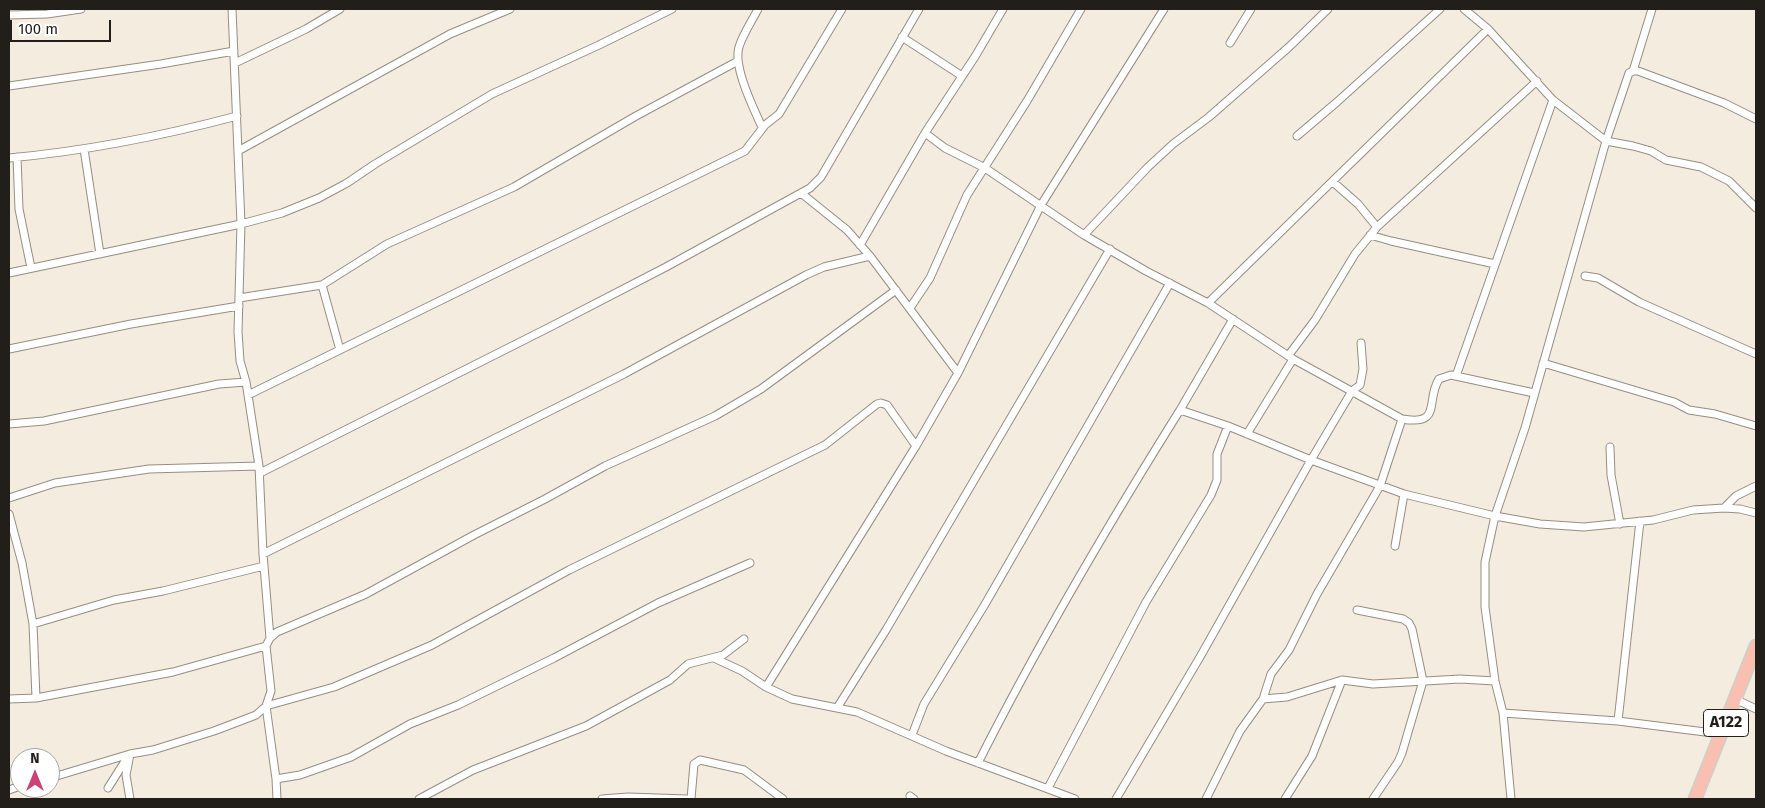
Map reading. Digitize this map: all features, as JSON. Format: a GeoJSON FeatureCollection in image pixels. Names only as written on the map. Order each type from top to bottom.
{"type":"FeatureCollection","features":[{"type":"Feature","properties":{"kind":"highway","name":"A122"},"geometry":{"type":"LineString","coordinates":[[1695,799],[1756,646]]}},
{"type":"Feature","properties":{"kind":"street"},"geometry":{"type":"LineString","coordinates":[[9,15],[47,14],[81,9]]}},
{"type":"Feature","properties":{"kind":"street"},"geometry":{"type":"LineString","coordinates":[[232,9],[241,224],[238,341],[259,470],[270,638]]}},
{"type":"Feature","properties":{"kind":"street"},"geometry":{"type":"LineString","coordinates":[[235,64],[306,29],[340,9]]}},
{"type":"Feature","properties":{"kind":"street"},"geometry":{"type":"LineString","coordinates":[[238,151],[450,34],[510,9]]}},
{"type":"Feature","properties":{"kind":"street"},"geometry":{"type":"LineString","coordinates":[[9,273],[241,224],[282,213],[320,198],[492,94],[672,9]]}},
{"type":"Feature","properties":{"kind":"street"},"geometry":{"type":"LineString","coordinates":[[758,9],[738,48],[738,61],[745,89],[761,125],[765,125]]}},
{"type":"Feature","properties":{"kind":"street"},"geometry":{"type":"LineString","coordinates":[[248,395],[745,151],[765,125],[779,114],[842,9]]}},
{"type":"Feature","properties":{"kind":"street"},"geometry":{"type":"LineString","coordinates":[[9,498],[55,483],[148,469],[259,470],[550,327],[801,193],[810,188],[821,177],[919,9]]}},
{"type":"Feature","properties":{"kind":"street"},"geometry":{"type":"LineString","coordinates":[[860,246],[925,134],[1002,9]]}},
{"type":"Feature","properties":{"kind":"street"},"geometry":{"type":"LineString","coordinates":[[910,308],[930,278],[967,195],[1082,9]]}},
{"type":"Feature","properties":{"kind":"street"},"geometry":{"type":"LineString","coordinates":[[766,687],[916,446],[958,373],[1041,205],[1164,9]]}},
{"type":"Feature","properties":{"kind":"street"},"geometry":{"type":"LineString","coordinates":[[1230,43],[1250,9]]}},
{"type":"Feature","properties":{"kind":"street"},"geometry":{"type":"LineString","coordinates":[[1084,235],[1148,167],[1173,144],[1209,117],[1328,9]]}},
{"type":"Feature","properties":{"kind":"street"},"geometry":{"type":"LineString","coordinates":[[1297,136],[1440,9]]}},
{"type":"Feature","properties":{"kind":"street"},"geometry":{"type":"LineString","coordinates":[[1464,9],[1488,29],[1553,100],[1606,141],[1634,146],[1651,151],[1666,160],[1702,168],[1729,181],[1756,208]]}},
{"type":"Feature","properties":{"kind":"street"},"geometry":{"type":"LineString","coordinates":[[1511,799],[1503,714],[1494,680],[1485,607],[1485,562],[1496,516],[1525,428],[1606,141],[1629,73],[1633,70],[1652,9]]}},
{"type":"Feature","properties":{"kind":"street"},"geometry":{"type":"LineString","coordinates":[[1208,303],[1488,29]]}},
{"type":"Feature","properties":{"kind":"street"},"geometry":{"type":"LineString","coordinates":[[902,37],[962,76]]}},
{"type":"Feature","properties":{"kind":"street"},"geometry":{"type":"LineString","coordinates":[[9,86],[234,51]]}},
{"type":"Feature","properties":{"kind":"street"},"geometry":{"type":"LineString","coordinates":[[9,349],[322,285],[387,244],[514,186],[636,116],[738,61]]}},
{"type":"Feature","properties":{"kind":"street"},"geometry":{"type":"LineString","coordinates":[[1633,70],[1724,103],[1756,119]]}},
{"type":"Feature","properties":{"kind":"street"},"geometry":{"type":"LineString","coordinates":[[1247,434],[1355,254],[1370,235],[1537,81]]}},
{"type":"Feature","properties":{"kind":"street"},"geometry":{"type":"LineString","coordinates":[[1456,376],[1553,100]]}},
{"type":"Feature","properties":{"kind":"street"},"geometry":{"type":"LineString","coordinates":[[31,268],[18,208],[13,158],[84,149],[237,116]]}},
{"type":"Feature","properties":{"kind":"street"},"geometry":{"type":"LineString","coordinates":[[925,134],[945,148],[984,168],[1084,235],[1208,303],[1291,358],[1402,419],[1420,421],[1425,418],[1431,411],[1434,386],[1439,378],[1450,375],[1534,393]]}},
{"type":"Feature","properties":{"kind":"street"},"geometry":{"type":"LineString","coordinates":[[84,149],[100,254]]}},
{"type":"Feature","properties":{"kind":"street"},"geometry":{"type":"LineString","coordinates":[[1333,182],[1358,204],[1377,227]]}},
{"type":"Feature","properties":{"kind":"street"},"geometry":{"type":"LineString","coordinates":[[801,193],[847,230],[870,256],[958,373]]}},
{"type":"Feature","properties":{"kind":"street"},"geometry":{"type":"LineString","coordinates":[[1370,235],[1494,264]]}},
{"type":"Feature","properties":{"kind":"street"},"geometry":{"type":"LineString","coordinates":[[837,708],[891,621],[1110,249]]}},
{"type":"Feature","properties":{"kind":"street"},"geometry":{"type":"LineString","coordinates":[[263,554],[624,374],[806,275],[824,267],[870,256]]}},
{"type":"Feature","properties":{"kind":"street"},"geometry":{"type":"LineString","coordinates":[[1585,276],[1598,278],[1639,302],[1756,354]]}},
{"type":"Feature","properties":{"kind":"street"},"geometry":{"type":"LineString","coordinates":[[912,735],[924,704],[994,589],[1170,283]]}},
{"type":"Feature","properties":{"kind":"street"},"geometry":{"type":"LineString","coordinates":[[322,285],[340,350]]}},
{"type":"Feature","properties":{"kind":"street"},"geometry":{"type":"LineString","coordinates":[[276,799],[276,780],[266,706],[271,691],[266,646],[270,638],[277,632],[366,594],[474,534],[545,499],[605,466],[715,416],[761,389],[896,290]]}},
{"type":"Feature","properties":{"kind":"street"},"geometry":{"type":"LineString","coordinates":[[978,763],[1011,697],[1045,636],[1233,319]]}},
{"type":"Feature","properties":{"kind":"street"},"geometry":{"type":"LineString","coordinates":[[1116,799],[1205,648],[1311,460],[1352,391],[1360,384],[1362,378],[1362,343]]}},
{"type":"Feature","properties":{"kind":"street"},"geometry":{"type":"LineString","coordinates":[[1543,363],[1674,402],[1689,410],[1715,414],[1756,426]]}},
{"type":"Feature","properties":{"kind":"street"},"geometry":{"type":"LineString","coordinates":[[9,424],[44,421],[220,384],[246,382]]}},
{"type":"Feature","properties":{"kind":"street"},"geometry":{"type":"LineString","coordinates":[[60,775],[130,754],[153,750],[214,731],[256,715],[266,706],[334,687],[432,645],[569,570],[825,445],[880,402],[887,405],[916,446]]}},
{"type":"Feature","properties":{"kind":"street"},"geometry":{"type":"LineString","coordinates":[[1180,410],[1228,426],[1311,460],[1404,494],[1496,516],[1540,524],[1584,528],[1640,521],[1693,510],[1724,508],[1756,513]]}},
{"type":"Feature","properties":{"kind":"street"},"geometry":{"type":"LineString","coordinates":[[1206,799],[1240,732],[1263,699],[1271,674],[1289,650],[1317,594],[1380,486],[1402,419]]}},
{"type":"Feature","properties":{"kind":"street"},"geometry":{"type":"LineString","coordinates":[[1048,788],[1146,602],[1211,495],[1217,480],[1217,454],[1228,426]]}},
{"type":"Feature","properties":{"kind":"street"},"geometry":{"type":"LineString","coordinates":[[1610,447],[1612,475],[1620,524]]}},
{"type":"Feature","properties":{"kind":"street"},"geometry":{"type":"LineString","coordinates":[[1724,508],[1736,496],[1756,486]]}},
{"type":"Feature","properties":{"kind":"street"},"geometry":{"type":"LineString","coordinates":[[1396,546],[1404,494]]}},
{"type":"Feature","properties":{"kind":"street"},"geometry":{"type":"LineString","coordinates":[[9,514],[22,563],[33,624],[36,698]]}},
{"type":"Feature","properties":{"kind":"street"},"geometry":{"type":"LineString","coordinates":[[1618,722],[1640,521]]}},
{"type":"Feature","properties":{"kind":"street"},"geometry":{"type":"LineString","coordinates":[[276,780],[300,775],[351,757],[410,724],[458,705],[554,658],[658,603],[750,563]]}},
{"type":"Feature","properties":{"kind":"street"},"geometry":{"type":"LineString","coordinates":[[33,624],[114,600],[163,591],[264,566]]}},
{"type":"Feature","properties":{"kind":"street"},"geometry":{"type":"LineString","coordinates":[[1357,610],[1403,619],[1409,623],[1412,629],[1423,681],[1402,753],[1373,799]]}},
{"type":"Feature","properties":{"kind":"street"},"geometry":{"type":"LineString","coordinates":[[420,799],[473,770],[586,726],[670,680],[688,664],[723,655],[744,639]]}},
{"type":"Feature","properties":{"kind":"street"},"geometry":{"type":"LineString","coordinates":[[9,699],[36,698],[173,672],[266,646]]}},
{"type":"Feature","properties":{"kind":"street"},"geometry":{"type":"LineString","coordinates":[[714,658],[742,671],[766,687],[792,699],[857,712],[978,763],[1075,799]]}},
{"type":"Feature","properties":{"kind":"street"},"geometry":{"type":"LineString","coordinates":[[1263,699],[1287,697],[1342,680],[1373,684],[1460,679],[1494,680]]}},
{"type":"Feature","properties":{"kind":"street"},"geometry":{"type":"LineString","coordinates":[[1286,799],[1312,756],[1342,680]]}},
{"type":"Feature","properties":{"kind":"street"},"geometry":{"type":"LineString","coordinates":[[1735,699],[1756,709]]}},
{"type":"Feature","properties":{"kind":"street"},"geometry":{"type":"LineString","coordinates":[[1503,714],[1618,722],[1721,734]]}},
{"type":"Feature","properties":{"kind":"street"},"geometry":{"type":"LineString","coordinates":[[108,788],[130,754]]}},
{"type":"Feature","properties":{"kind":"street"},"geometry":{"type":"LineString","coordinates":[[130,754],[126,775],[130,799]]}},
{"type":"Feature","properties":{"kind":"street"},"geometry":{"type":"LineString","coordinates":[[602,799],[628,796],[689,799],[694,764],[700,760],[744,770],[784,799]]}}]}
